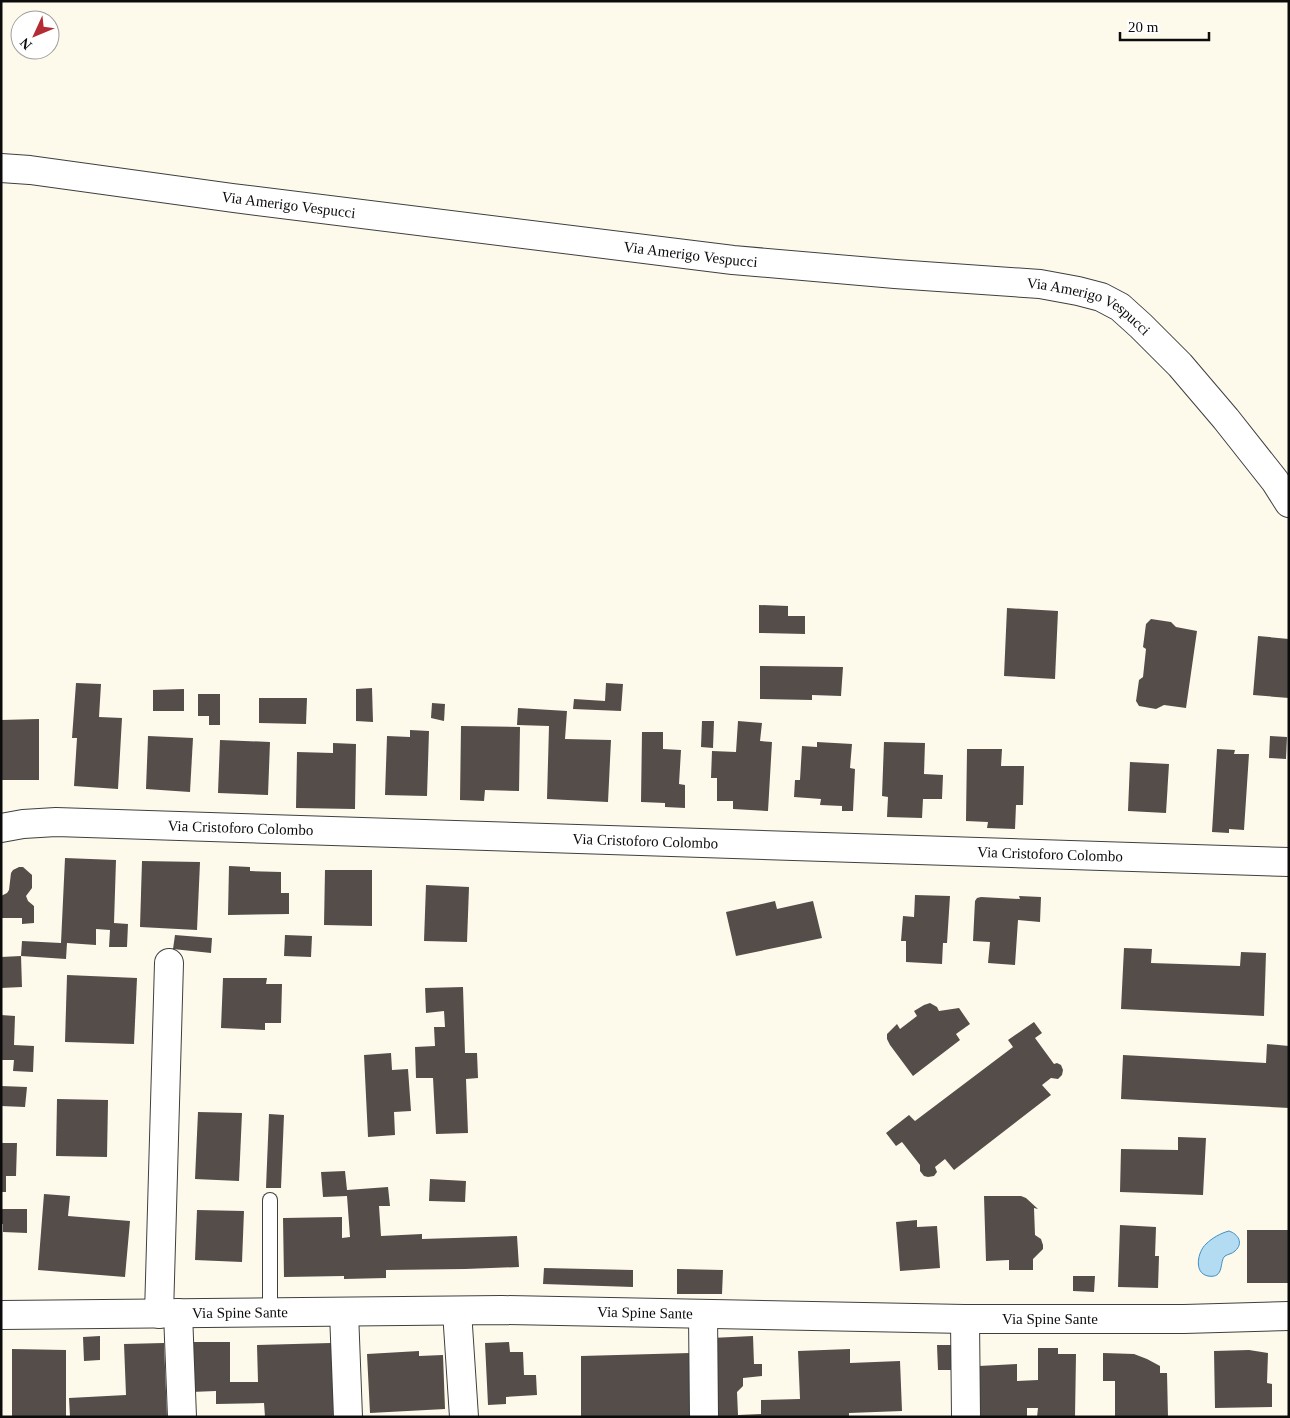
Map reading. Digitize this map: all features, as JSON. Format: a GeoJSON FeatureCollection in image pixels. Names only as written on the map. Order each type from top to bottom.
{"type":"FeatureCollection","features":[{"type":"Feature","properties":{"kind":"street","name":"Via Amerigo Vespucci"},"geometry":{"type":"LineString","coordinates":[[1,168],[30,170],[233,198],[733,260],[1040,284],[1078,291],[1101,297],[1120,307],[1180,365],[1275,481],[1289,503]]}},
{"type":"Feature","properties":{"kind":"street","name":"Via Cristoforo Colombo"},"geometry":{"type":"LineString","coordinates":[[1,828],[23,824],[56,822],[1289,862]]}},
{"type":"Feature","properties":{"kind":"street"},"geometry":{"type":"LineString","coordinates":[[169,962],[168,1314],[182,1417]]}},
{"type":"Feature","properties":{"kind":"street","name":"Via Spine Sante"},"geometry":{"type":"LineString","coordinates":[[1,1315],[502,1310],[965,1319],[1184,1319],[1289,1316]]}},
{"type":"Feature","properties":{"kind":"street"},"geometry":{"type":"LineString","coordinates":[[457,1311],[464,1417]]}},
{"type":"Feature","properties":{"kind":"street"},"geometry":{"type":"LineString","coordinates":[[344,1312],[348,1417]]}},
{"type":"Feature","properties":{"kind":"street"},"geometry":{"type":"LineString","coordinates":[[703,1314],[704,1417]]}},
{"type":"Feature","properties":{"kind":"street"},"geometry":{"type":"LineString","coordinates":[[965,1319],[966,1417]]}},
{"type":"Feature","properties":{"kind":"lane"},"geometry":{"type":"LineString","coordinates":[[270,1200],[270,1312]]}},
{"type":"Feature","properties":{"kind":"water"},"geometry":{"type":"Polygon","coordinates":[[[1229,1231],[1239,1239],[1238,1248],[1223,1258],[1221,1269],[1217,1275],[1208,1276],[1203,1274],[1200,1271],[1198,1262],[1203,1247],[1214,1238],[1229,1231]]]}},
{"type":"Feature","properties":{"kind":"building"},"geometry":{"type":"Polygon","coordinates":[[[759,605],[788,606],[788,616],[805,616],[805,634],[759,633],[759,605]]]}},
{"type":"Feature","properties":{"kind":"building"},"geometry":{"type":"Polygon","coordinates":[[[1007,608],[1058,611],[1055,679],[1004,676],[1007,608]]]}},
{"type":"Feature","properties":{"kind":"building"},"geometry":{"type":"Polygon","coordinates":[[[1151,619],[1171,622],[1176,627],[1197,631],[1186,708],[1164,705],[1156,709],[1139,706],[1136,701],[1139,680],[1143,677],[1146,649],[1143,647],[1146,624],[1151,619]]]}},
{"type":"Feature","properties":{"kind":"building"},"geometry":{"type":"Polygon","coordinates":[[[1258,636],[1289,639],[1289,698],[1253,695],[1258,636]]]}},
{"type":"Feature","properties":{"kind":"building"},"geometry":{"type":"Polygon","coordinates":[[[760,666],[843,667],[841,696],[812,695],[812,700],[760,699],[760,666]]]}},
{"type":"Feature","properties":{"kind":"building"},"geometry":{"type":"Polygon","coordinates":[[[76,683],[101,684],[99,717],[122,718],[118,789],[74,786],[77,738],[72,738],[76,683]]]}},
{"type":"Feature","properties":{"kind":"building"},"geometry":{"type":"Polygon","coordinates":[[[606,683],[623,684],[621,711],[573,709],[574,699],[605,701],[606,683]]]}},
{"type":"Feature","properties":{"kind":"building"},"geometry":{"type":"Polygon","coordinates":[[[372,688],[373,722],[356,721],[356,689],[372,688]]]}},
{"type":"Feature","properties":{"kind":"building"},"geometry":{"type":"Polygon","coordinates":[[[184,689],[184,711],[153,711],[153,690],[184,689]]]}},
{"type":"Feature","properties":{"kind":"building"},"geometry":{"type":"Polygon","coordinates":[[[198,694],[220,694],[220,725],[209,725],[209,716],[198,716],[198,694]]]}},
{"type":"Feature","properties":{"kind":"building"},"geometry":{"type":"Polygon","coordinates":[[[259,698],[307,698],[306,724],[259,723],[259,698]]]}},
{"type":"Feature","properties":{"kind":"building"},"geometry":{"type":"Polygon","coordinates":[[[432,703],[445,704],[444,721],[431,718],[432,703]]]}},
{"type":"Feature","properties":{"kind":"building"},"geometry":{"type":"Polygon","coordinates":[[[518,708],[567,711],[565,739],[611,740],[608,802],[547,799],[549,726],[517,725],[518,708]]]}},
{"type":"Feature","properties":{"kind":"building"},"geometry":{"type":"Polygon","coordinates":[[[39,719],[39,780],[1,780],[1,720],[39,719]]]}},
{"type":"Feature","properties":{"kind":"building"},"geometry":{"type":"Polygon","coordinates":[[[702,721],[714,721],[713,748],[701,747],[702,721]]]}},
{"type":"Feature","properties":{"kind":"building"},"geometry":{"type":"Polygon","coordinates":[[[738,721],[762,723],[760,741],[772,742],[768,811],[733,809],[733,801],[717,801],[717,778],[711,778],[712,751],[736,752],[738,721]]]}},
{"type":"Feature","properties":{"kind":"building"},"geometry":{"type":"Polygon","coordinates":[[[461,726],[520,727],[519,791],[485,790],[484,801],[460,800],[461,726]]]}},
{"type":"Feature","properties":{"kind":"building"},"geometry":{"type":"Polygon","coordinates":[[[410,730],[429,731],[427,796],[385,795],[387,736],[410,737],[410,730]]]}},
{"type":"Feature","properties":{"kind":"building"},"geometry":{"type":"Polygon","coordinates":[[[642,732],[663,732],[663,749],[681,750],[679,784],[685,785],[685,808],[665,807],[665,803],[641,802],[642,732]]]}},
{"type":"Feature","properties":{"kind":"building"},"geometry":{"type":"Polygon","coordinates":[[[148,736],[193,738],[190,792],[146,789],[148,736]]]}},
{"type":"Feature","properties":{"kind":"building"},"geometry":{"type":"Polygon","coordinates":[[[1270,736],[1287,737],[1286,759],[1269,758],[1270,736]]]}},
{"type":"Feature","properties":{"kind":"building"},"geometry":{"type":"Polygon","coordinates":[[[220,740],[270,742],[268,795],[218,793],[220,740]]]}},
{"type":"Feature","properties":{"kind":"building"},"geometry":{"type":"Polygon","coordinates":[[[817,742],[852,744],[850,768],[855,769],[853,811],[842,811],[842,806],[820,805],[821,799],[794,797],[795,780],[800,780],[802,746],[817,747],[817,742]]]}},
{"type":"Feature","properties":{"kind":"building"},"geometry":{"type":"Polygon","coordinates":[[[884,742],[925,743],[924,774],[943,775],[942,799],[923,799],[922,818],[887,817],[888,797],[882,796],[884,742]]]}},
{"type":"Feature","properties":{"kind":"building"},"geometry":{"type":"Polygon","coordinates":[[[333,743],[356,744],[355,809],[296,808],[297,752],[333,753],[333,743]]]}},
{"type":"Feature","properties":{"kind":"building"},"geometry":{"type":"Polygon","coordinates":[[[967,749],[1002,749],[1001,766],[1024,766],[1023,805],[1016,805],[1015,829],[987,828],[988,822],[966,821],[967,749]]]}},
{"type":"Feature","properties":{"kind":"building"},"geometry":{"type":"Polygon","coordinates":[[[1217,749],[1235,750],[1234,754],[1249,754],[1244,830],[1229,829],[1229,833],[1212,832],[1217,749]]]}},
{"type":"Feature","properties":{"kind":"building"},"geometry":{"type":"Polygon","coordinates":[[[1130,762],[1169,764],[1166,813],[1128,811],[1130,762]]]}},
{"type":"Feature","properties":{"kind":"building"},"geometry":{"type":"Polygon","coordinates":[[[65,858],[116,860],[114,923],[128,924],[127,947],[109,947],[110,930],[96,929],[96,945],[67,943],[66,959],[21,956],[22,941],[61,943],[65,858]]]}},
{"type":"Feature","properties":{"kind":"building"},"geometry":{"type":"Polygon","coordinates":[[[142,861],[200,862],[197,930],[140,927],[142,861]]]}},
{"type":"Feature","properties":{"kind":"building"},"geometry":{"type":"Polygon","coordinates":[[[229,866],[250,867],[250,871],[281,872],[281,893],[289,893],[289,914],[228,915],[229,866]]]}},
{"type":"Feature","properties":{"kind":"building"},"geometry":{"type":"Polygon","coordinates":[[[19,867],[23,867],[32,875],[32,888],[26,896],[28,901],[34,906],[34,923],[22,924],[22,918],[1,918],[1,896],[9,890],[11,873],[19,867]]]}},
{"type":"Feature","properties":{"kind":"building"},"geometry":{"type":"Polygon","coordinates":[[[325,870],[372,870],[372,926],[324,925],[325,870]]]}},
{"type":"Feature","properties":{"kind":"building"},"geometry":{"type":"Polygon","coordinates":[[[426,885],[469,887],[467,942],[424,941],[426,885]]]}},
{"type":"Feature","properties":{"kind":"building"},"geometry":{"type":"Polygon","coordinates":[[[915,895],[950,896],[947,943],[943,943],[942,964],[906,962],[906,941],[901,941],[903,916],[914,917],[915,895]]]}},
{"type":"Feature","properties":{"kind":"building"},"geometry":{"type":"Polygon","coordinates":[[[1019,896],[1041,897],[1040,922],[1018,920],[1015,965],[988,963],[990,942],[973,941],[975,901],[981,897],[1020,899],[1019,896]]]}},
{"type":"Feature","properties":{"kind":"building"},"geometry":{"type":"Polygon","coordinates":[[[775,901],[777,909],[813,901],[822,938],[736,956],[726,912],[775,901]]]}},
{"type":"Feature","properties":{"kind":"building"},"geometry":{"type":"Polygon","coordinates":[[[175,935],[212,938],[211,953],[173,949],[175,935]]]}},
{"type":"Feature","properties":{"kind":"building"},"geometry":{"type":"Polygon","coordinates":[[[285,935],[312,936],[311,957],[284,956],[285,935]]]}},
{"type":"Feature","properties":{"kind":"building"},"geometry":{"type":"Polygon","coordinates":[[[1124,948],[1152,949],[1151,963],[1240,966],[1241,952],[1266,953],[1264,1016],[1121,1009],[1124,948]]]}},
{"type":"Feature","properties":{"kind":"building"},"geometry":{"type":"Polygon","coordinates":[[[21,956],[22,987],[1,988],[1,957],[21,956]]]}},
{"type":"Feature","properties":{"kind":"building"},"geometry":{"type":"Polygon","coordinates":[[[67,975],[137,978],[134,1044],[65,1042],[67,975]]]}},
{"type":"Feature","properties":{"kind":"building"},"geometry":{"type":"Polygon","coordinates":[[[223,978],[267,978],[266,984],[282,984],[281,1023],[265,1023],[265,1030],[221,1028],[223,978]]]}},
{"type":"Feature","properties":{"kind":"building"},"geometry":{"type":"Polygon","coordinates":[[[463,987],[465,1053],[477,1053],[478,1078],[466,1079],[468,1133],[436,1134],[433,1078],[416,1078],[415,1047],[435,1046],[434,1027],[445,1027],[444,1011],[426,1013],[425,988],[463,987]]]}},
{"type":"Feature","properties":{"kind":"building"},"geometry":{"type":"Polygon","coordinates":[[[930,1003],[937,1007],[939,1011],[959,1008],[970,1024],[956,1034],[960,1040],[913,1076],[890,1045],[887,1034],[897,1024],[900,1029],[917,1016],[914,1011],[930,1003]]]}},
{"type":"Feature","properties":{"kind":"building"},"geometry":{"type":"Polygon","coordinates":[[[1,1015],[15,1016],[14,1045],[34,1046],[33,1072],[13,1071],[14,1060],[1,1060],[1,1015]]]}},
{"type":"Feature","properties":{"kind":"building"},"geometry":{"type":"Polygon","coordinates":[[[1034,1022],[1042,1033],[1035,1038],[1054,1064],[1061,1065],[1063,1070],[1062,1075],[1058,1079],[1051,1078],[1042,1085],[1051,1095],[954,1170],[945,1159],[935,1167],[937,1172],[934,1176],[924,1176],[920,1171],[920,1165],[902,1142],[896,1146],[886,1133],[909,1115],[915,1121],[1013,1047],[1008,1040],[1034,1022]]]}},
{"type":"Feature","properties":{"kind":"building"},"geometry":{"type":"Polygon","coordinates":[[[1267,1044],[1289,1046],[1289,1108],[1121,1099],[1123,1055],[1266,1063],[1267,1044]]]}},
{"type":"Feature","properties":{"kind":"building"},"geometry":{"type":"Polygon","coordinates":[[[391,1053],[392,1070],[408,1069],[411,1111],[394,1112],[395,1135],[368,1137],[364,1055],[391,1053]]]}},
{"type":"Feature","properties":{"kind":"building"},"geometry":{"type":"Polygon","coordinates":[[[1,1086],[27,1087],[25,1107],[1,1106],[1,1086]]]}},
{"type":"Feature","properties":{"kind":"building"},"geometry":{"type":"Polygon","coordinates":[[[57,1099],[108,1100],[107,1157],[56,1156],[57,1099]]]}},
{"type":"Feature","properties":{"kind":"building"},"geometry":{"type":"Polygon","coordinates":[[[198,1112],[242,1113],[239,1181],[195,1179],[198,1112]]]}},
{"type":"Feature","properties":{"kind":"building"},"geometry":{"type":"Polygon","coordinates":[[[269,1114],[284,1115],[281,1188],[266,1188],[269,1114]]]}},
{"type":"Feature","properties":{"kind":"building"},"geometry":{"type":"Polygon","coordinates":[[[1178,1137],[1206,1138],[1203,1195],[1120,1192],[1121,1149],[1178,1150],[1178,1137]]]}},
{"type":"Feature","properties":{"kind":"building"},"geometry":{"type":"Polygon","coordinates":[[[1,1143],[17,1143],[16,1176],[6,1176],[6,1192],[1,1192],[1,1143]]]}},
{"type":"Feature","properties":{"kind":"building"},"geometry":{"type":"Polygon","coordinates":[[[345,1171],[347,1190],[388,1187],[390,1206],[379,1206],[381,1236],[422,1234],[422,1239],[517,1236],[519,1267],[386,1270],[386,1278],[344,1279],[344,1276],[284,1277],[283,1218],[342,1217],[342,1238],[350,1237],[347,1196],[323,1197],[321,1172],[345,1171]]]}},
{"type":"Feature","properties":{"kind":"building"},"geometry":{"type":"Polygon","coordinates":[[[430,1179],[466,1181],[465,1202],[429,1201],[430,1179]]]}},
{"type":"Feature","properties":{"kind":"building"},"geometry":{"type":"Polygon","coordinates":[[[44,1194],[70,1196],[68,1216],[130,1221],[125,1277],[38,1270],[44,1194]]]}},
{"type":"Feature","properties":{"kind":"building"},"geometry":{"type":"Polygon","coordinates":[[[984,1196],[1021,1196],[1038,1209],[1034,1208],[1035,1235],[1041,1239],[1043,1249],[1033,1259],[1033,1270],[1009,1270],[1009,1260],[986,1261],[984,1196]]]}},
{"type":"Feature","properties":{"kind":"building"},"geometry":{"type":"Polygon","coordinates":[[[1,1209],[27,1209],[27,1233],[3,1232],[1,1209]]]}},
{"type":"Feature","properties":{"kind":"building"},"geometry":{"type":"Polygon","coordinates":[[[197,1210],[244,1211],[242,1262],[195,1260],[197,1210]]]}},
{"type":"Feature","properties":{"kind":"building"},"geometry":{"type":"Polygon","coordinates":[[[917,1220],[917,1227],[937,1226],[940,1268],[900,1271],[896,1222],[917,1220]]]}},
{"type":"Feature","properties":{"kind":"building"},"geometry":{"type":"Polygon","coordinates":[[[1120,1225],[1156,1227],[1155,1256],[1159,1256],[1158,1288],[1118,1287],[1120,1225]]]}},
{"type":"Feature","properties":{"kind":"building"},"geometry":{"type":"Polygon","coordinates":[[[1247,1230],[1289,1230],[1289,1283],[1247,1283],[1247,1230]]]}},
{"type":"Feature","properties":{"kind":"building"},"geometry":{"type":"Polygon","coordinates":[[[544,1268],[633,1270],[633,1287],[543,1284],[544,1268]]]}},
{"type":"Feature","properties":{"kind":"building"},"geometry":{"type":"Polygon","coordinates":[[[677,1269],[723,1270],[722,1294],[677,1294],[677,1269]]]}},
{"type":"Feature","properties":{"kind":"building"},"geometry":{"type":"Polygon","coordinates":[[[1073,1276],[1095,1276],[1094,1292],[1073,1291],[1073,1276]]]}},
{"type":"Feature","properties":{"kind":"building"},"geometry":{"type":"Polygon","coordinates":[[[100,1336],[100,1360],[84,1361],[83,1337],[100,1336]]]}},
{"type":"Feature","properties":{"kind":"building"},"geometry":{"type":"Polygon","coordinates":[[[753,1336],[754,1364],[762,1364],[762,1376],[743,1378],[743,1386],[737,1392],[738,1415],[761,1414],[761,1400],[800,1399],[798,1351],[850,1349],[850,1363],[900,1361],[902,1411],[849,1413],[849,1417],[712,1417],[711,1338],[753,1336]]]}},
{"type":"Feature","properties":{"kind":"building"},"geometry":{"type":"Polygon","coordinates":[[[190,1342],[230,1342],[230,1382],[258,1382],[257,1345],[331,1343],[334,1413],[332,1417],[265,1417],[264,1403],[216,1404],[216,1391],[191,1392],[190,1342]]]}},
{"type":"Feature","properties":{"kind":"building"},"geometry":{"type":"Polygon","coordinates":[[[509,1342],[510,1352],[523,1352],[524,1375],[536,1375],[537,1395],[506,1397],[506,1404],[488,1405],[485,1343],[509,1342]]]}},
{"type":"Feature","properties":{"kind":"building"},"geometry":{"type":"Polygon","coordinates":[[[164,1343],[167,1417],[70,1417],[69,1398],[126,1395],[124,1344],[164,1343]]]}},
{"type":"Feature","properties":{"kind":"building"},"geometry":{"type":"Polygon","coordinates":[[[937,1345],[955,1345],[955,1370],[938,1370],[937,1345]]]}},
{"type":"Feature","properties":{"kind":"building"},"geometry":{"type":"Polygon","coordinates":[[[1038,1348],[1058,1348],[1058,1354],[1076,1354],[1075,1417],[1037,1417],[1038,1408],[1027,1408],[1027,1417],[980,1417],[979,1366],[1017,1364],[1017,1381],[1038,1380],[1038,1348]]]}},
{"type":"Feature","properties":{"kind":"building"},"geometry":{"type":"Polygon","coordinates":[[[12,1349],[66,1350],[66,1417],[12,1417],[12,1349]]]}},
{"type":"Feature","properties":{"kind":"building"},"geometry":{"type":"Polygon","coordinates":[[[1249,1350],[1268,1353],[1267,1383],[1272,1384],[1272,1407],[1215,1408],[1214,1351],[1249,1350]]]}},
{"type":"Feature","properties":{"kind":"building"},"geometry":{"type":"Polygon","coordinates":[[[419,1351],[419,1356],[443,1355],[445,1409],[370,1413],[367,1354],[419,1351]]]}},
{"type":"Feature","properties":{"kind":"building"},"geometry":{"type":"Polygon","coordinates":[[[690,1353],[691,1417],[581,1417],[581,1356],[690,1353]]]}},
{"type":"Feature","properties":{"kind":"building"},"geometry":{"type":"Polygon","coordinates":[[[1103,1353],[1134,1354],[1160,1366],[1160,1373],[1167,1373],[1168,1417],[1115,1417],[1115,1381],[1103,1381],[1103,1353]]]}}]}
